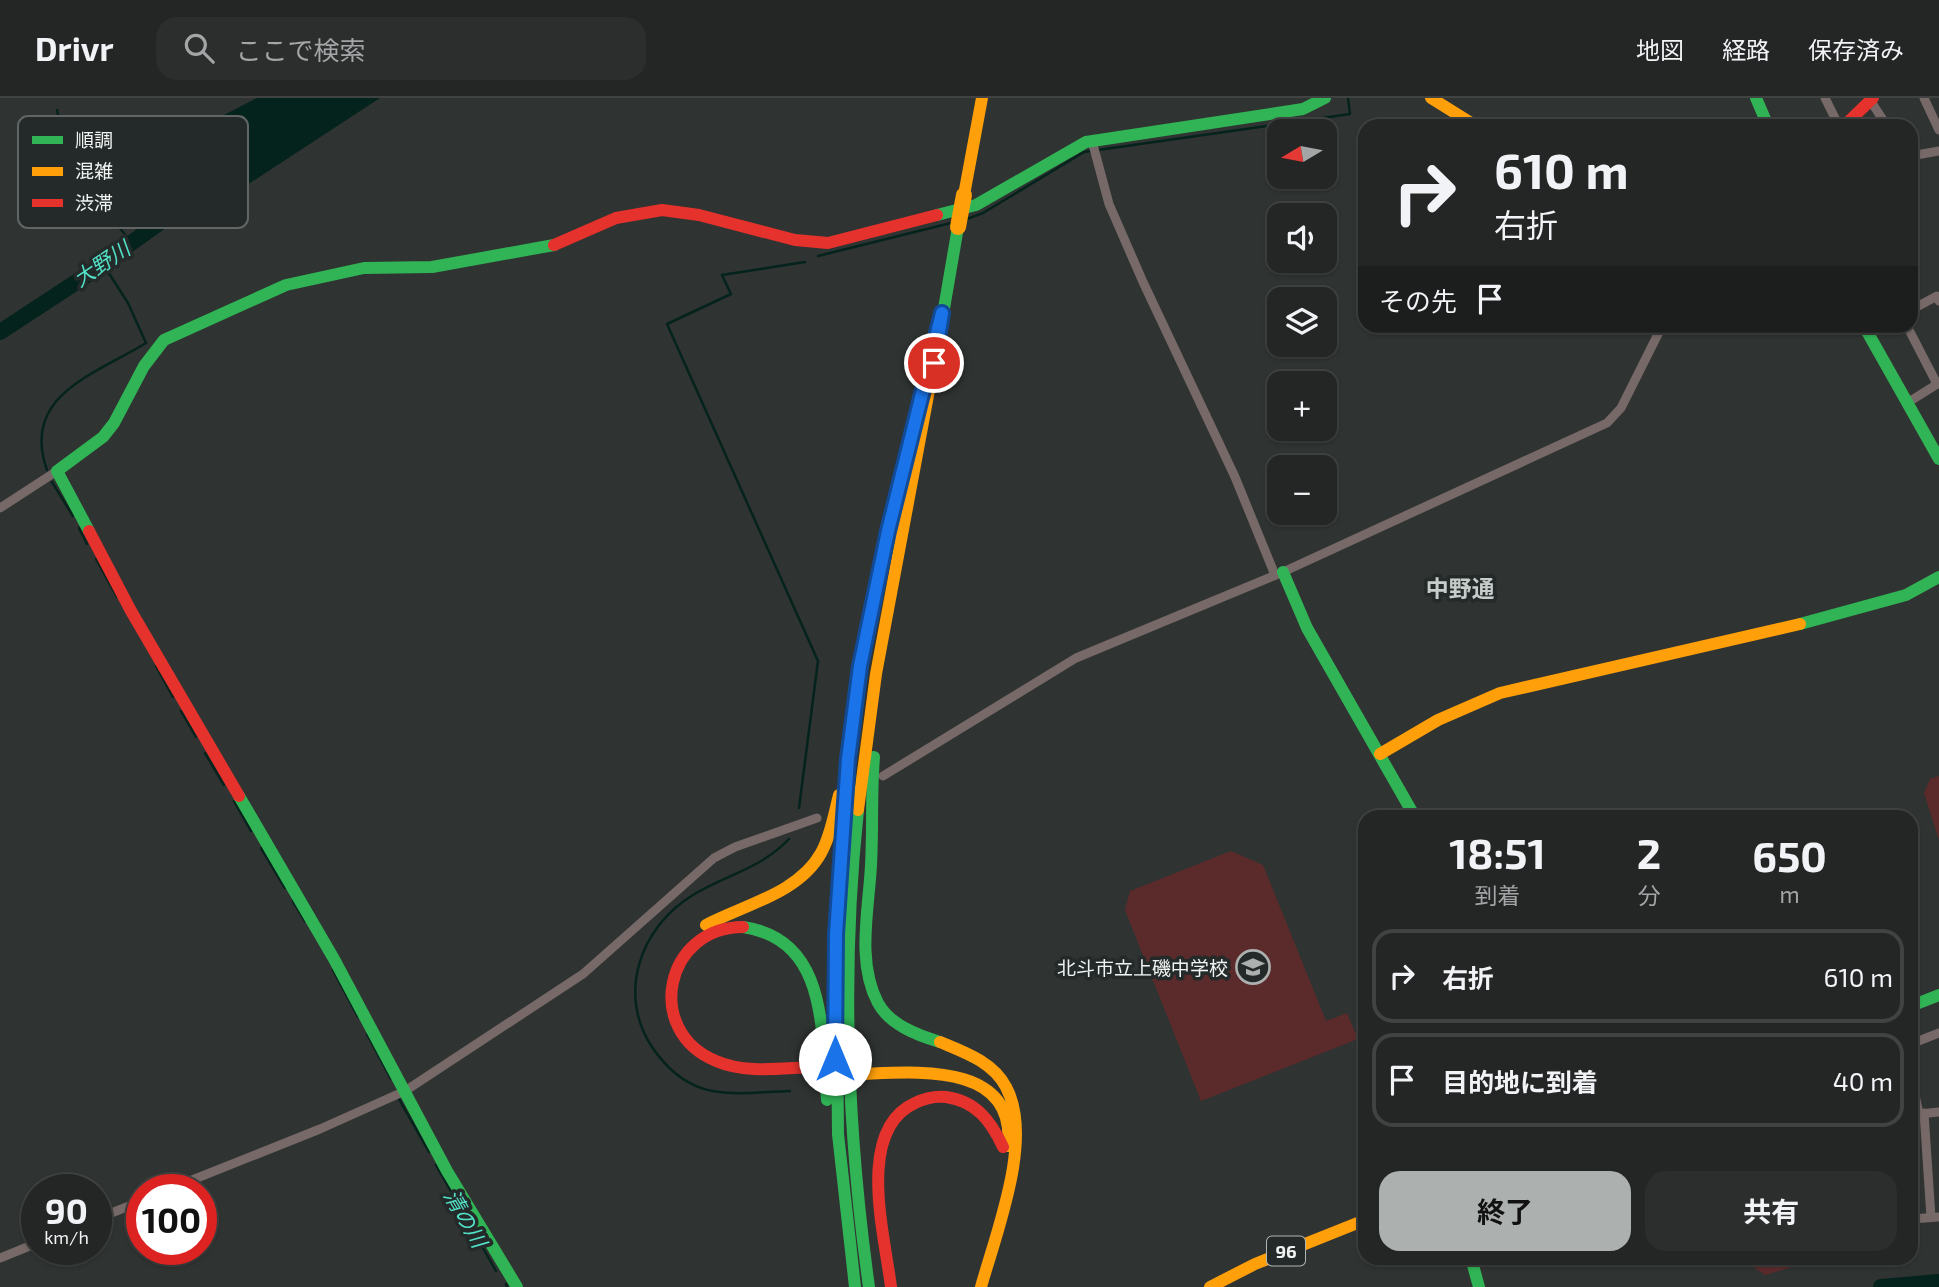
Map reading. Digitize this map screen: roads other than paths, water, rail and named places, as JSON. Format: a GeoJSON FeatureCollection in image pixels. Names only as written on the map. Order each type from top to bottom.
{"type":"FeatureCollection","features":[{"type":"Feature","properties":{"kind":"main road"},"geometry":{"type":"LineString","coordinates":[[869,1287],[852,1133],[849,1035],[850,935],[863,762],[885,619],[926,414],[982,98]]}},
{"type":"Feature","properties":{"kind":"main road"},"geometry":{"type":"LineString","coordinates":[[517,1287],[459,1193],[334,959],[131,611],[57,471],[103,437],[114,423],[144,366],[164,340],[286,285],[364,268],[432,267],[507,256],[559,244],[617,218],[662,210],[699,215],[795,240],[828,243],[976,205],[1075,147],[1093,148],[1303,109],[1325,98]]}},
{"type":"Feature","properties":{"kind":"main road"},"geometry":{"type":"LineString","coordinates":[[1432,98],[1465,119]]}},
{"type":"Feature","properties":{"kind":"main road"},"geometry":{"type":"LineString","coordinates":[[1756,98],[1765,119]]}},
{"type":"Feature","properties":{"kind":"main road"},"geometry":{"type":"LineString","coordinates":[[1850,119],[1872,99]]}},
{"type":"Feature","properties":{"kind":"main road"},"geometry":{"type":"LineString","coordinates":[[852,1268],[839,1146],[835,1036],[836,934],[848,759],[860,666],[888,531],[942,313]]}},
{"type":"Feature","properties":{"kind":"main road"},"geometry":{"type":"LineString","coordinates":[[1868,333],[1939,458]]}},
{"type":"Feature","properties":{"kind":"main road"},"geometry":{"type":"LineString","coordinates":[[1279,573],[1307,628],[1411,810]]}},
{"type":"Feature","properties":{"kind":"main road"},"geometry":{"type":"LineString","coordinates":[[1380,754],[1438,720],[1500,693],[1804,623],[1906,595],[1939,577]]}},
{"type":"Feature","properties":{"kind":"main road"},"geometry":{"type":"LineString","coordinates":[[885,619],[873,764],[868,942],[873,990],[878,1003],[894,1021],[921,1036],[963,1049],[995,1070],[1013,1098],[1018,1122],[1013,1168],[981,1287]]}},
{"type":"Feature","properties":{"kind":"main road"},"geometry":{"type":"LineString","coordinates":[[848,759],[828,835],[818,857],[787,886],[695,931],[667,963],[661,984],[661,1004],[667,1029],[693,1060],[734,1074],[813,1072],[720,1063],[688,1044],[676,1025],[670,1003],[671,982],[688,948],[700,937],[723,927],[744,925],[763,929],[779,937],[803,962],[817,1002],[829,1130],[855,1287]]}},
{"type":"Feature","properties":{"kind":"main road"},"geometry":{"type":"LineString","coordinates":[[1918,1003],[1939,995]]}},
{"type":"Feature","properties":{"kind":"main road"},"geometry":{"type":"LineString","coordinates":[[972,1287],[1006,1160],[1009,1139],[1006,1118],[994,1096],[980,1084],[960,1074],[862,1069],[945,1063],[969,1067],[992,1081],[1005,1096],[1018,1122]]}},
{"type":"Feature","properties":{"kind":"main road"},"geometry":{"type":"LineString","coordinates":[[891,1287],[879,1168],[881,1143],[888,1127],[900,1113],[926,1099],[951,1096],[965,1099],[990,1119],[1000,1135],[1006,1160]]}},
{"type":"Feature","properties":{"kind":"main road","name":"96"},"geometry":{"type":"LineString","coordinates":[[1210,1287],[1255,1264],[1358,1223]]}},
{"type":"Feature","properties":{"kind":"main road"},"geometry":{"type":"LineString","coordinates":[[1473,1265],[1479,1287]]}},
{"type":"Feature","properties":{"kind":"street"},"geometry":{"type":"LineString","coordinates":[[1825,98],[1838,119]]}},
{"type":"Feature","properties":{"kind":"street"},"geometry":{"type":"LineString","coordinates":[[1924,98],[1939,130]]}},
{"type":"Feature","properties":{"kind":"street"},"geometry":{"type":"LineString","coordinates":[[1872,99],[1882,119]]}},
{"type":"Feature","properties":{"kind":"street"},"geometry":{"type":"LineString","coordinates":[[1093,148],[1109,204],[1143,282],[1279,573]]}},
{"type":"Feature","properties":{"kind":"street"},"geometry":{"type":"LineString","coordinates":[[1918,155],[1939,151]]}},
{"type":"Feature","properties":{"kind":"street"},"geometry":{"type":"LineString","coordinates":[[1918,306],[1937,296],[1939,301]]}},
{"type":"Feature","properties":{"kind":"street"},"geometry":{"type":"LineString","coordinates":[[883,776],[1076,658],[1279,573],[1607,424],[1621,408],[1658,333]]}},
{"type":"Feature","properties":{"kind":"street"},"geometry":{"type":"LineString","coordinates":[[1907,403],[1938,383],[1911,333]]}},
{"type":"Feature","properties":{"kind":"street"},"geometry":{"type":"LineString","coordinates":[[0,509],[57,471]]}},
{"type":"Feature","properties":{"kind":"street"},"geometry":{"type":"LineString","coordinates":[[207,1174],[320,1129],[405,1091],[583,974],[714,858],[735,847],[817,818]]}},
{"type":"Feature","properties":{"kind":"street"},"geometry":{"type":"LineString","coordinates":[[1918,1041],[1939,1033]]}},
{"type":"Feature","properties":{"kind":"street"},"geometry":{"type":"LineString","coordinates":[[1935,1217],[1918,1114],[1939,1112]]}},
{"type":"Feature","properties":{"kind":"street"},"geometry":{"type":"LineString","coordinates":[[0,1258],[21,1249]]}},
{"type":"Feature","properties":{"kind":"waterway"},"geometry":{"type":"LineString","coordinates":[[964,220],[983,213],[1084,152],[1350,114],[1348,98]]}},
{"type":"Feature","properties":{"kind":"waterway"},"geometry":{"type":"LineString","coordinates":[[57,110],[58,116]]}},
{"type":"Feature","properties":{"kind":"waterway"},"geometry":{"type":"LineString","coordinates":[[818,256],[951,223]]}},
{"type":"Feature","properties":{"kind":"waterway"},"geometry":{"type":"LineString","coordinates":[[120,228],[132,243]]}},
{"type":"Feature","properties":{"kind":"waterway","name":"大野川"},"geometry":{"type":"LineString","coordinates":[[0,332],[152,228]]}},
{"type":"Feature","properties":{"kind":"waterway"},"geometry":{"type":"LineString","coordinates":[[799,808],[818,661],[667,324],[731,294],[722,275],[805,262]]}},
{"type":"Feature","properties":{"kind":"waterway","name":"清の川"},"geometry":{"type":"LineString","coordinates":[[47,470],[41,444],[44,423],[53,405],[86,377],[146,343],[128,303],[103,264]]}},
{"type":"Feature","properties":{"kind":"waterway","name":"清の川"},"geometry":{"type":"LineString","coordinates":[[52,482],[73,516]]}},
{"type":"Feature","properties":{"kind":"waterway","name":"清の川"},"geometry":{"type":"LineString","coordinates":[[79,528],[87,544]]}},
{"type":"Feature","properties":{"kind":"waterway","name":"清の川"},"geometry":{"type":"LineString","coordinates":[[96,559],[117,597]]}},
{"type":"Feature","properties":{"kind":"waterway","name":"清の川"},"geometry":{"type":"LineString","coordinates":[[156,666],[173,697]]}},
{"type":"Feature","properties":{"kind":"waterway","name":"清の川"},"geometry":{"type":"LineString","coordinates":[[181,711],[196,737]]}},
{"type":"Feature","properties":{"kind":"waterway","name":"清の川"},"geometry":{"type":"LineString","coordinates":[[205,753],[224,785]]}},
{"type":"Feature","properties":{"kind":"waterway","name":"清の川"},"geometry":{"type":"LineString","coordinates":[[234,801],[251,831]]}},
{"type":"Feature","properties":{"kind":"waterway"},"geometry":{"type":"LineString","coordinates":[[789,839],[766,858],[693,895],[659,925],[640,963],[636,1005],[642,1027],[652,1047],[682,1078],[713,1091],[790,1091]]}},
{"type":"Feature","properties":{"kind":"waterway","name":"清の川"},"geometry":{"type":"LineString","coordinates":[[261,848],[285,888]]}},
{"type":"Feature","properties":{"kind":"waterway","name":"清の川"},"geometry":{"type":"LineString","coordinates":[[293,901],[305,921]]}},
{"type":"Feature","properties":{"kind":"waterway","name":"清の川"},"geometry":{"type":"LineString","coordinates":[[333,970],[358,1017]]}},
{"type":"Feature","properties":{"kind":"waterway","name":"清の川"},"geometry":{"type":"LineString","coordinates":[[367,1034],[391,1079]]}},
{"type":"Feature","properties":{"kind":"waterway","name":"清の川"},"geometry":{"type":"LineString","coordinates":[[399,1099],[429,1152]]}},
{"type":"Feature","properties":{"kind":"waterway","name":"清の川"},"geometry":{"type":"LineString","coordinates":[[436,1165],[496,1271]]}},
{"type":"Feature","properties":{"kind":"waterway"},"geometry":{"type":"LineString","coordinates":[[1881,1287],[1939,1282]]}},
{"type":"Feature","properties":{"kind":"place","name":"北斗市立上磯中学校"},"geometry":{"type":"Point","coordinates":[1253,967]}},
{"type":"Feature","properties":{"kind":"district","name":"中野通"},"geometry":{"type":"Point","coordinates":[1460,588]}}]}
